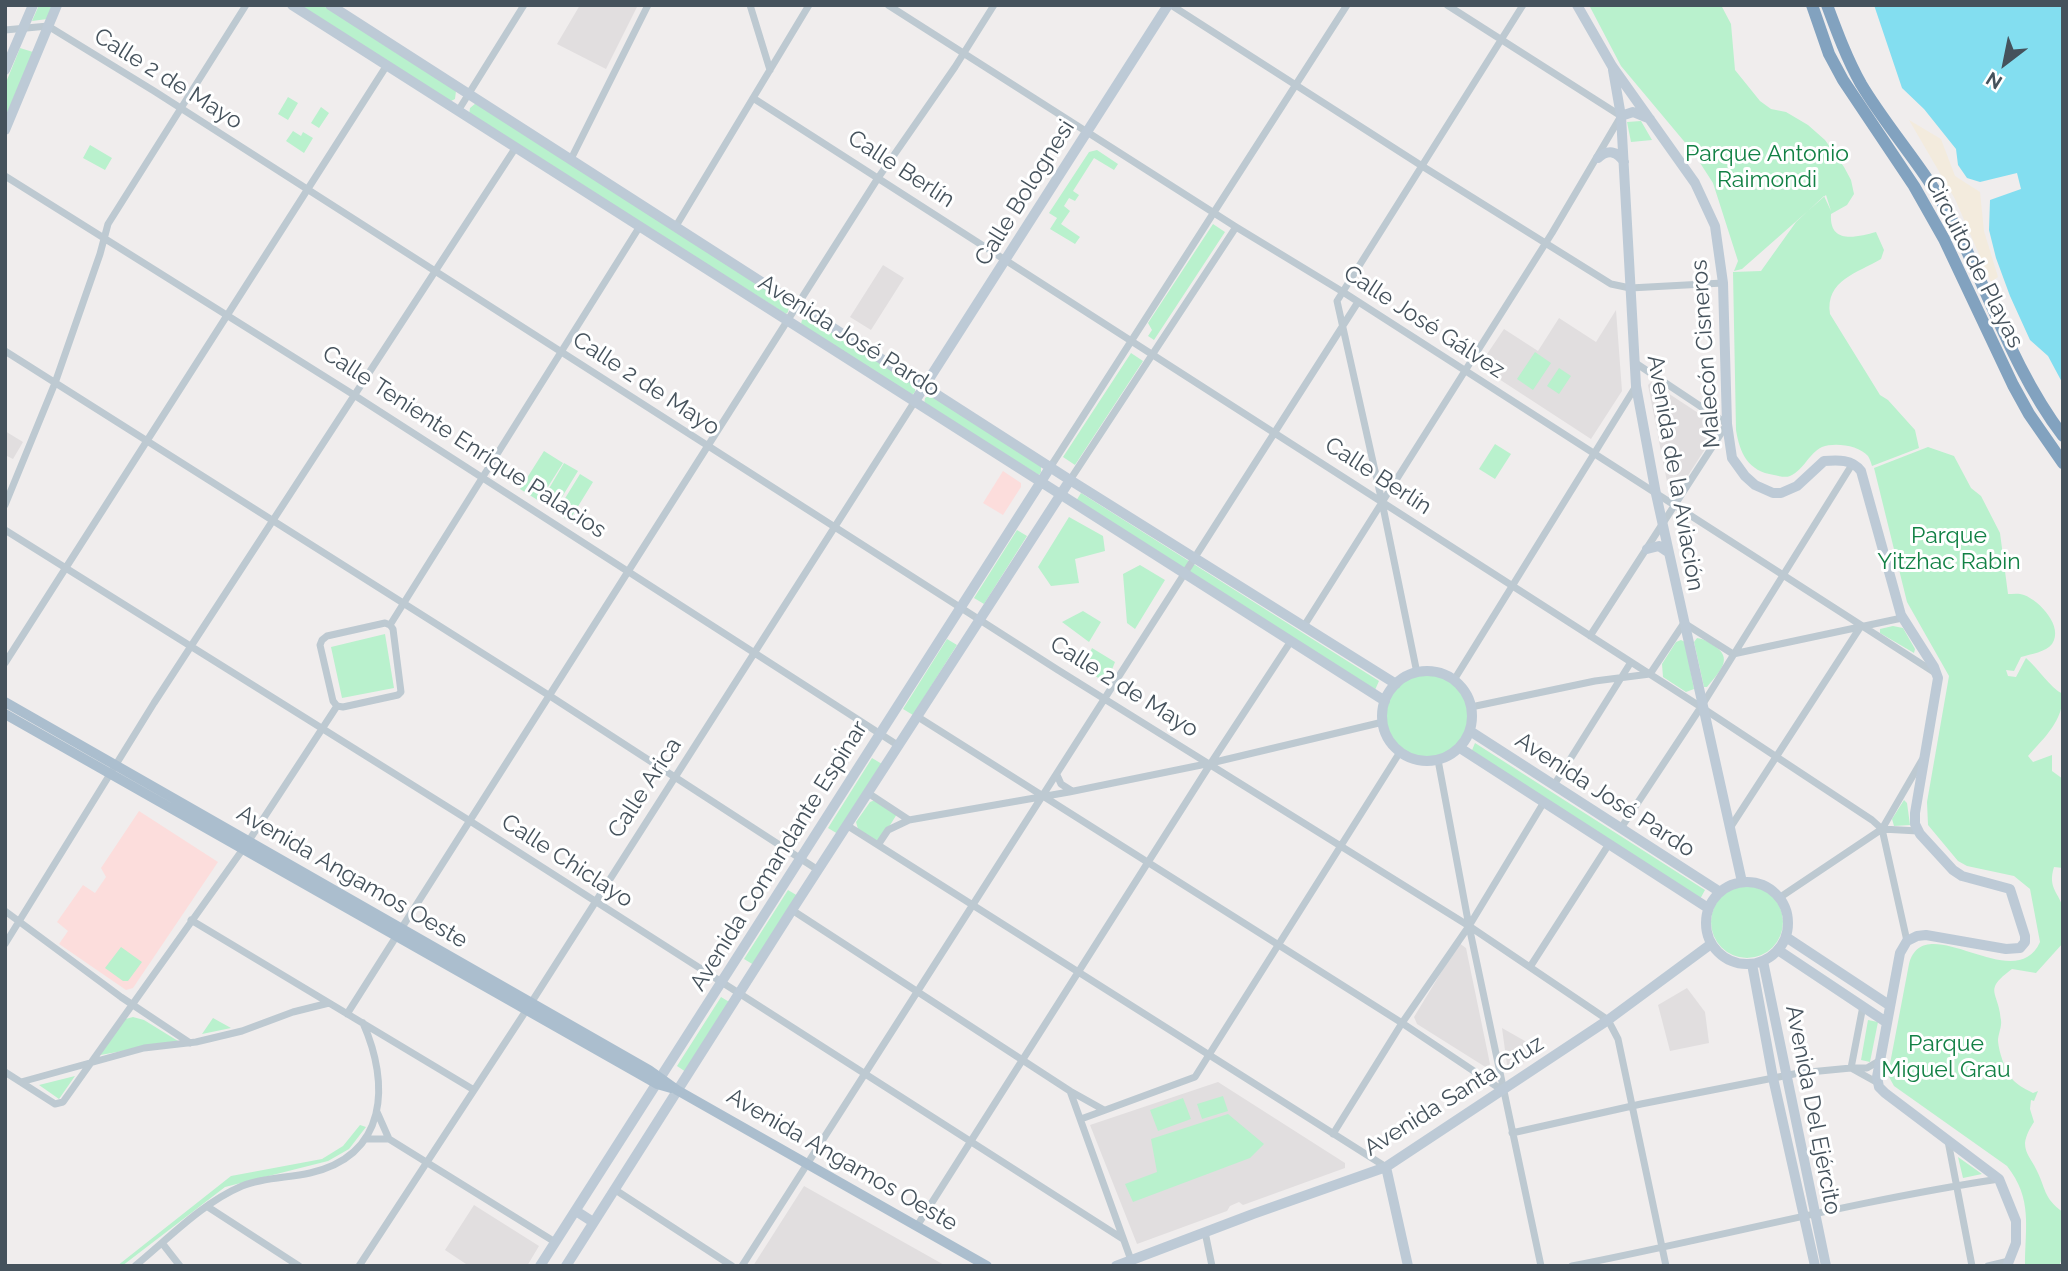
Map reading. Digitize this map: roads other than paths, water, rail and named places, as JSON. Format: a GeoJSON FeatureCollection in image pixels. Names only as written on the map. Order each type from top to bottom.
{"type":"FeatureCollection","features":[{"type":"Feature","properties":{"kind":"highway","name":"Circuito de Playas"},"geometry":{"type":"LineString","coordinates":[[1812,5],[1829,54],[1914,186],[1944,239],[2012,385],[2063,463]]}},
{"type":"Feature","properties":{"kind":"highway","name":"Circuito de Playas"},"geometry":{"type":"LineString","coordinates":[[1827,5],[1845,54],[1930,181],[1953,221],[2025,377],[2063,436]]}},
{"type":"Feature","properties":{"kind":"main road"},"geometry":{"type":"LineString","coordinates":[[5,70],[33,5]]}},
{"type":"Feature","properties":{"kind":"main road"},"geometry":{"type":"LineString","coordinates":[[5,130],[57,5]]}},
{"type":"Feature","properties":{"kind":"main road","name":"Avenida José Pardo"},"geometry":{"type":"LineString","coordinates":[[292,5],[1385,701]]}},
{"type":"Feature","properties":{"kind":"main road","name":"Avenida José Pardo"},"geometry":{"type":"LineString","coordinates":[[330,5],[1070,480],[1396,684]]}},
{"type":"Feature","properties":{"kind":"main road","name":"Calle Bolognesi"},"geometry":{"type":"LineString","coordinates":[[915,401],[1170,5]]}},
{"type":"Feature","properties":{"kind":"main road","name":"Malecón Cisneros"},"geometry":{"type":"LineString","coordinates":[[1577,5],[1612,66],[1695,183],[1715,226],[1723,283],[1727,424],[1732,458],[1738,468],[1755,485],[1773,493],[1790,491],[1824,461],[1853,463]]}},
{"type":"Feature","properties":{"kind":"main road","name":"Avenida de la Aviación"},"geometry":{"type":"LineString","coordinates":[[1612,66],[1621,116],[1636,386],[1662,525],[1742,882]]}},
{"type":"Feature","properties":{"kind":"main road"},"geometry":{"type":"LineString","coordinates":[[1621,116],[1633,112],[1652,121]]}},
{"type":"Feature","properties":{"kind":"main road"},"geometry":{"type":"LineString","coordinates":[[1598,158],[1606,152],[1613,152],[1624,162]]}},
{"type":"Feature","properties":{"kind":"main road"},"geometry":{"type":"LineString","coordinates":[[1853,463],[1861,471],[1902,618],[1937,675],[1926,754],[1914,813],[1918,831],[1958,874],[2010,889],[2014,895],[2025,942],[2020,948],[2009,950],[1926,935],[1907,941],[1900,953],[1889,1005],[1879,1060],[1878,1083],[1888,1096],[1999,1179],[2016,1221],[2017,1238],[2008,1263]]}},
{"type":"Feature","properties":{"kind":"main road","name":"Avenida Comandante Espinar"},"geometry":{"type":"LineString","coordinates":[[540,1266],[1051,467]]}},
{"type":"Feature","properties":{"kind":"main road","name":"Avenida Comandante Espinar"},"geometry":{"type":"LineString","coordinates":[[566,1266],[1070,480]]}},
{"type":"Feature","properties":{"kind":"main road"},"geometry":{"type":"LineString","coordinates":[[1647,549],[1659,546],[1668,552]]}},
{"type":"Feature","properties":{"kind":"main road"},"geometry":{"type":"LineString","coordinates":[[1417,673],[1437,673],[1454,680],[1465,692],[1471,707],[1470,731],[1460,748],[1438,760],[1421,761],[1400,752],[1387,737],[1383,722],[1385,701],[1396,684],[1417,673]]}},
{"type":"Feature","properties":{"kind":"main road","name":"Avenida Angamos Oeste"},"geometry":{"type":"LineString","coordinates":[[5,702],[245,846],[986,1266]]}},
{"type":"Feature","properties":{"kind":"main road","name":"Avenida Angamos Oeste"},"geometry":{"type":"LineString","coordinates":[[5,714],[113,769]]}},
{"type":"Feature","properties":{"kind":"main road","name":"Avenida José Pardo"},"geometry":{"type":"LineString","coordinates":[[1470,731],[1720,891]]}},
{"type":"Feature","properties":{"kind":"main road","name":"Avenida José Pardo"},"geometry":{"type":"LineString","coordinates":[[1460,748],[1708,908]]}},
{"type":"Feature","properties":{"kind":"main road"},"geometry":{"type":"LineString","coordinates":[[1742,882],[1760,884],[1779,898],[1787,915],[1786,937],[1779,950],[1763,961],[1752,964],[1728,960],[1711,944],[1706,926],[1708,908],[1720,891],[1742,882]]}},
{"type":"Feature","properties":{"kind":"main road"},"geometry":{"type":"LineString","coordinates":[[1786,937],[1889,1005]]}},
{"type":"Feature","properties":{"kind":"main road","name":"Avenida Santa Cruz"},"geometry":{"type":"LineString","coordinates":[[1116,1266],[1386,1167],[1608,1020],[1711,944]]}},
{"type":"Feature","properties":{"kind":"main road"},"geometry":{"type":"LineString","coordinates":[[1779,950],[1886,1022]]}},
{"type":"Feature","properties":{"kind":"main road","name":"Avenida Del Ejército"},"geometry":{"type":"LineString","coordinates":[[1763,961],[1809,1214],[1815,1266]]}},
{"type":"Feature","properties":{"kind":"main road","name":"Avenida Del Ejército"},"geometry":{"type":"LineString","coordinates":[[1752,964],[1773,1078],[1825,1266]]}},
{"type":"Feature","properties":{"kind":"main road"},"geometry":{"type":"LineString","coordinates":[[1386,1167],[1408,1266]]}},
{"type":"Feature","properties":{"kind":"main road"},"geometry":{"type":"LineString","coordinates":[[576,1211],[593,1222]]}},
{"type":"Feature","properties":{"kind":"street"},"geometry":{"type":"LineString","coordinates":[[5,505],[55,383],[108,224],[246,5]]}},
{"type":"Feature","properties":{"kind":"street"},"geometry":{"type":"LineString","coordinates":[[458,111],[524,5]]}},
{"type":"Feature","properties":{"kind":"street"},"geometry":{"type":"LineString","coordinates":[[570,159],[648,5]]}},
{"type":"Feature","properties":{"kind":"street"},"geometry":{"type":"LineString","coordinates":[[751,5],[770,70]]}},
{"type":"Feature","properties":{"kind":"street"},"geometry":{"type":"LineString","coordinates":[[676,226],[809,5]]}},
{"type":"Feature","properties":{"kind":"street","name":"Calle José Gálvez"},"geometry":{"type":"LineString","coordinates":[[888,5],[1236,228],[1343,292],[1937,675]]}},
{"type":"Feature","properties":{"kind":"street"},"geometry":{"type":"LineString","coordinates":[[347,1014],[878,178],[994,5]]}},
{"type":"Feature","properties":{"kind":"street"},"geometry":{"type":"LineString","coordinates":[[1170,5],[1611,284],[1630,288],[1723,283]]}},
{"type":"Feature","properties":{"kind":"street"},"geometry":{"type":"LineString","coordinates":[[1051,467],[1348,5]]}},
{"type":"Feature","properties":{"kind":"street"},"geometry":{"type":"LineString","coordinates":[[1304,626],[1547,243],[1621,116],[1447,5]]}},
{"type":"Feature","properties":{"kind":"street"},"geometry":{"type":"LineString","coordinates":[[1417,673],[1337,301],[1523,5]]}},
{"type":"Feature","properties":{"kind":"street"},"geometry":{"type":"LineString","coordinates":[[5,30],[48,26]]}},
{"type":"Feature","properties":{"kind":"street","name":"Calle 2 de Mayo"},"geometry":{"type":"LineString","coordinates":[[48,26],[960,607],[1469,926],[1608,1020]]}},
{"type":"Feature","properties":{"kind":"street"},"geometry":{"type":"LineString","coordinates":[[5,663],[387,65]]}},
{"type":"Feature","properties":{"kind":"street","name":"Calle Berlín"},"geometry":{"type":"LineString","coordinates":[[754,97],[1776,755],[1882,829]]}},
{"type":"Feature","properties":{"kind":"street"},"geometry":{"type":"LineString","coordinates":[[5,943],[191,645],[516,148]]}},
{"type":"Feature","properties":{"kind":"street","name":"Calle Teniente Enrique Palacios"},"geometry":{"type":"LineString","coordinates":[[5,176],[354,395],[899,746]]}},
{"type":"Feature","properties":{"kind":"street"},"geometry":{"type":"LineString","coordinates":[[390,625],[640,226]]}},
{"type":"Feature","properties":{"kind":"street"},"geometry":{"type":"LineString","coordinates":[[1070,480],[1236,228]]}},
{"type":"Feature","properties":{"kind":"street"},"geometry":{"type":"LineString","coordinates":[[742,1266],[1358,302]]}},
{"type":"Feature","properties":{"kind":"street"},"geometry":{"type":"LineString","coordinates":[[1336,337],[1346,337]]}},
{"type":"Feature","properties":{"kind":"street"},"geometry":{"type":"LineString","coordinates":[[5,351],[550,696],[818,870]]}},
{"type":"Feature","properties":{"kind":"street"},"geometry":{"type":"LineString","coordinates":[[1590,636],[1727,424],[1633,361]]}},
{"type":"Feature","properties":{"kind":"street"},"geometry":{"type":"LineString","coordinates":[[1454,680],[1636,386]]}},
{"type":"Feature","properties":{"kind":"street","name":"Calle Arica"},"geometry":{"type":"LineString","coordinates":[[359,1266],[915,401]]}},
{"type":"Feature","properties":{"kind":"street"},"geometry":{"type":"LineString","coordinates":[[1621,828],[1701,707],[1853,463]]}},
{"type":"Feature","properties":{"kind":"street","name":"Calle Chiclayo"},"geometry":{"type":"LineString","coordinates":[[5,530],[470,821],[1123,1239]]}},
{"type":"Feature","properties":{"kind":"street"},"geometry":{"type":"LineString","coordinates":[[1471,707],[1622,677],[1650,674],[1684,622],[1733,654],[1902,618]]}},
{"type":"Feature","properties":{"kind":"street"},"geometry":{"type":"LineString","coordinates":[[390,625],[393,629],[401,692],[398,695],[337,706],[333,701],[320,645],[322,640],[327,636],[390,625]]}},
{"type":"Feature","properties":{"kind":"street"},"geometry":{"type":"LineString","coordinates":[[1730,828],[1861,626]]}},
{"type":"Feature","properties":{"kind":"street"},"geometry":{"type":"LineString","coordinates":[[917,1226],[1291,641]]}},
{"type":"Feature","properties":{"kind":"street"},"geometry":{"type":"LineString","coordinates":[[1554,785],[1631,662]]}},
{"type":"Feature","properties":{"kind":"street"},"geometry":{"type":"LineString","coordinates":[[5,1072],[55,1104],[63,1102],[245,846],[337,706]]}},
{"type":"Feature","properties":{"kind":"street"},"geometry":{"type":"LineString","coordinates":[[918,717],[1402,1023],[1502,1090]]}},
{"type":"Feature","properties":{"kind":"street"},"geometry":{"type":"LineString","coordinates":[[878,845],[888,830],[909,820],[1226,760],[1383,722]]}},
{"type":"Feature","properties":{"kind":"street"},"geometry":{"type":"LineString","coordinates":[[1081,1119],[1193,1079],[1400,752]]}},
{"type":"Feature","properties":{"kind":"street"},"geometry":{"type":"LineString","coordinates":[[1779,898],[1882,829],[1926,754]]}},
{"type":"Feature","properties":{"kind":"street"},"geometry":{"type":"LineString","coordinates":[[1224,772],[1222,766],[1226,760]]}},
{"type":"Feature","properties":{"kind":"street"},"geometry":{"type":"LineString","coordinates":[[1438,760],[1502,1090],[1541,1266]]}},
{"type":"Feature","properties":{"kind":"street"},"geometry":{"type":"LineString","coordinates":[[1057,775],[1064,787],[1073,791]]}},
{"type":"Feature","properties":{"kind":"street"},"geometry":{"type":"LineString","coordinates":[[1023,800],[1029,795],[1029,787]]}},
{"type":"Feature","properties":{"kind":"street"},"geometry":{"type":"LineString","coordinates":[[868,793],[909,820]]}},
{"type":"Feature","properties":{"kind":"street"},"geometry":{"type":"LineString","coordinates":[[1333,1134],[1402,1023],[1469,926],[1544,802]]}},
{"type":"Feature","properties":{"kind":"street"},"geometry":{"type":"LineString","coordinates":[[848,826],[1386,1167]]}},
{"type":"Feature","properties":{"kind":"street"},"geometry":{"type":"LineString","coordinates":[[1882,829],[1918,831]]}},
{"type":"Feature","properties":{"kind":"street"},"geometry":{"type":"LineString","coordinates":[[1882,829],[1907,941]]}},
{"type":"Feature","properties":{"kind":"street"},"geometry":{"type":"LineString","coordinates":[[1530,967],[1609,844]]}},
{"type":"Feature","properties":{"kind":"street"},"geometry":{"type":"LineString","coordinates":[[792,910],[1070,1091],[1104,1110]]}},
{"type":"Feature","properties":{"kind":"street"},"geometry":{"type":"LineString","coordinates":[[5,911],[131,1004],[190,1043]]}},
{"type":"Feature","properties":{"kind":"street"},"geometry":{"type":"LineString","coordinates":[[191,920],[474,1090]]}},
{"type":"Feature","properties":{"kind":"street"},"geometry":{"type":"LineString","coordinates":[[21,1082],[144,1048],[190,1043],[242,1031],[293,1012],[329,1003]]}},
{"type":"Feature","properties":{"kind":"street"},"geometry":{"type":"LineString","coordinates":[[1851,1068],[1863,1006]]}},
{"type":"Feature","properties":{"kind":"street"},"geometry":{"type":"LineString","coordinates":[[1608,1020],[1618,1039],[1666,1266]]}},
{"type":"Feature","properties":{"kind":"street"},"geometry":{"type":"LineString","coordinates":[[135,1266],[208,1207],[244,1185],[324,1169],[355,1151],[366,1139],[377,1112],[380,1093],[377,1068],[363,1023]]}},
{"type":"Feature","properties":{"kind":"street"},"geometry":{"type":"LineString","coordinates":[[1512,1133],[1773,1078],[1867,1068],[1879,1060]]}},
{"type":"Feature","properties":{"kind":"street"},"geometry":{"type":"LineString","coordinates":[[1851,1068],[1878,1083]]}},
{"type":"Feature","properties":{"kind":"street"},"geometry":{"type":"LineString","coordinates":[[1070,1091],[1131,1260]]}},
{"type":"Feature","properties":{"kind":"street"},"geometry":{"type":"LineString","coordinates":[[377,1112],[389,1139]]}},
{"type":"Feature","properties":{"kind":"street"},"geometry":{"type":"LineString","coordinates":[[366,1139],[389,1139],[555,1242]]}},
{"type":"Feature","properties":{"kind":"street"},"geometry":{"type":"LineString","coordinates":[[1948,1140],[1972,1266]]}},
{"type":"Feature","properties":{"kind":"street"},"geometry":{"type":"LineString","coordinates":[[1572,1266],[1809,1214],[1999,1179]]}},
{"type":"Feature","properties":{"kind":"street"},"geometry":{"type":"LineString","coordinates":[[614,1189],[732,1266]]}},
{"type":"Feature","properties":{"kind":"street"},"geometry":{"type":"LineString","coordinates":[[208,1207],[299,1266]]}},
{"type":"Feature","properties":{"kind":"street"},"geometry":{"type":"LineString","coordinates":[[1105,1228],[1113,1227],[1117,1223]]}},
{"type":"Feature","properties":{"kind":"street"},"geometry":{"type":"LineString","coordinates":[[1205,1232],[1212,1266]]}},
{"type":"Feature","properties":{"kind":"street"},"geometry":{"type":"LineString","coordinates":[[162,1243],[180,1266]]}},
{"type":"Feature","properties":{"kind":"street"},"geometry":{"type":"LineString","coordinates":[[1989,1266],[2008,1263]]}},
{"type":"Feature","properties":{"kind":"water"},"geometry":{"type":"Polygon","coordinates":[[[1874,5],[2063,5],[2063,384],[2048,356],[2030,340],[2010,296],[1989,230],[1990,200],[2021,189],[2017,173],[1980,182],[1967,178],[1958,165],[1956,149],[1924,109],[1902,88],[1874,5]]]}},
{"type":"Feature","properties":{"kind":"park label","name":"Parque Antonio Raimondi"},"geometry":{"type":"Point","coordinates":[1767,167]}},
{"type":"Feature","properties":{"kind":"park label","name":"Parque Yitzhac Rabin"},"geometry":{"type":"Point","coordinates":[1949,549]}},
{"type":"Feature","properties":{"kind":"park label","name":"Parque Miguel Grau"},"geometry":{"type":"Point","coordinates":[1946,1057]}}]}
